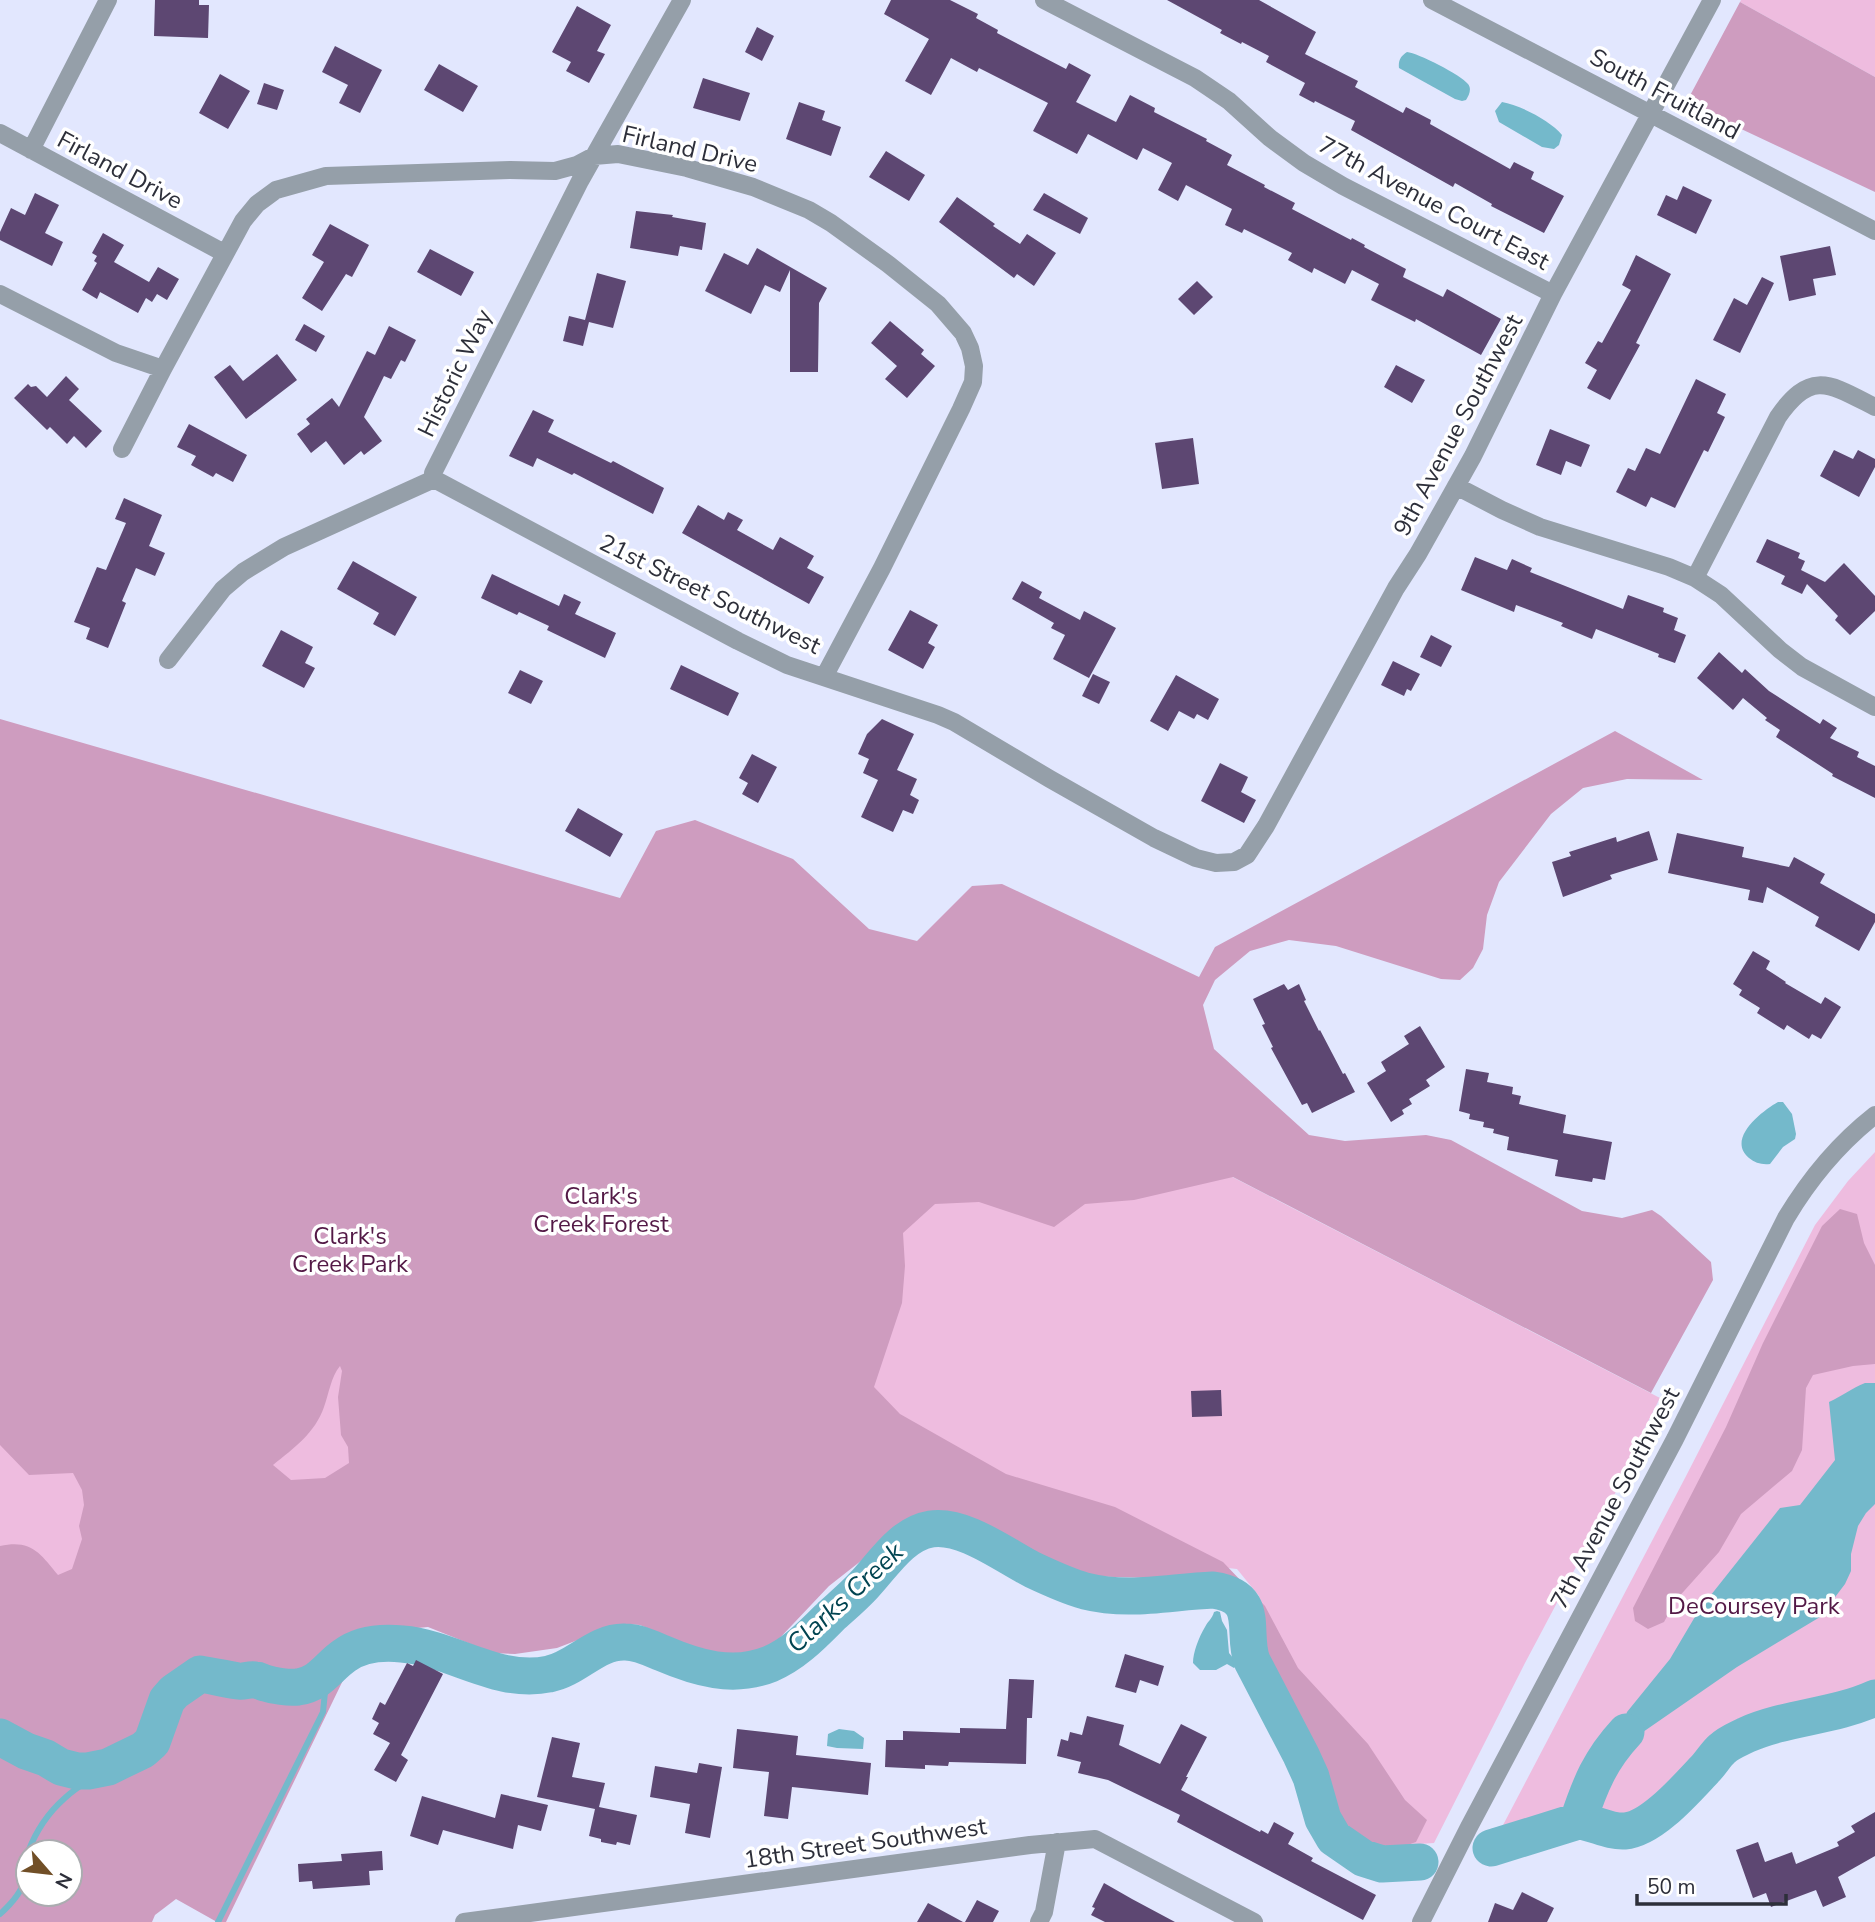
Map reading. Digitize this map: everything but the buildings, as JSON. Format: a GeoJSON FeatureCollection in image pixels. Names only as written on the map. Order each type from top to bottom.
{"type":"FeatureCollection","features":[{"type":"Feature","properties":{"kind":"street"},"geometry":{"type":"LineString","coordinates":[[31,150],[108,0]]}},
{"type":"Feature","properties":{"kind":"street","name":"Historic Way"},"geometry":{"type":"LineString","coordinates":[[434,479],[433,473],[444,449],[509,320],[594,156],[682,0]]}},
{"type":"Feature","properties":{"kind":"street","name":"77th Avenue Court East"},"geometry":{"type":"LineString","coordinates":[[1044,0],[1195,78],[1229,101],[1270,138],[1304,163],[1343,186],[1553,294]]}},
{"type":"Feature","properties":{"kind":"street","name":"South Fruitland"},"geometry":{"type":"LineString","coordinates":[[1432,0],[1875,231]]}},
{"type":"Feature","properties":{"kind":"street","name":"9th Avenue Southwest"},"geometry":{"type":"LineString","coordinates":[[1234,862],[1247,855],[1266,827],[1396,588],[1456,486],[1553,294],[1712,0]]}},
{"type":"Feature","properties":{"kind":"street","name":"Firland Drive"},"geometry":{"type":"LineString","coordinates":[[0,133],[224,253],[243,221],[257,204],[276,190],[305,181],[326,176],[357,174],[555,171],[578,165],[594,156],[618,154],[687,168],[753,187],[809,210],[831,223],[938,304],[963,333],[974,366],[973,382],[961,409],[824,677]]}},
{"type":"Feature","properties":{"kind":"street"},"geometry":{"type":"LineString","coordinates":[[122,449],[224,253]]}},
{"type":"Feature","properties":{"kind":"street"},"geometry":{"type":"LineString","coordinates":[[0,295],[116,354],[163,369]]}},
{"type":"Feature","properties":{"kind":"street"},"geometry":{"type":"LineString","coordinates":[[1695,578],[1788,401],[1804,388],[1818,385],[1842,391],[1875,407]]}},
{"type":"Feature","properties":{"kind":"street"},"geometry":{"type":"LineString","coordinates":[[167,660],[223,589],[243,572],[284,547],[434,479]]}},
{"type":"Feature","properties":{"kind":"street","name":"21st Street Southwest"},"geometry":{"type":"LineString","coordinates":[[434,479],[787,665],[946,718],[1179,851],[1207,862],[1234,862]]}},
{"type":"Feature","properties":{"kind":"street"},"geometry":{"type":"LineString","coordinates":[[1456,486],[1539,527],[1695,578],[1721,595],[1802,667],[1875,707]]}},
{"type":"Feature","properties":{"kind":"street","name":"7th Avenue Southwest"},"geometry":{"type":"LineString","coordinates":[[1421,1922],[1675,1439],[1786,1218],[1827,1159],[1853,1132],[1875,1115]]}},
{"type":"Feature","properties":{"kind":"street","name":"18th Street Southwest"},"geometry":{"type":"LineString","coordinates":[[464,1922],[1095,1839],[1254,1922]]}},
{"type":"Feature","properties":{"kind":"street"},"geometry":{"type":"LineString","coordinates":[[1039,1922],[1044,1912],[1057,1842]]}},
{"type":"Feature","properties":{"kind":"green space"},"geometry":{"type":"Polygon","coordinates":[[[1875,0],[1875,77],[1740,2],[1875,0]]]}},
{"type":"Feature","properties":{"kind":"green space"},"geometry":{"type":"Polygon","coordinates":[[[1740,2],[1875,77],[1875,192],[1686,103],[1740,2]]]}},
{"type":"Feature","properties":{"kind":"green space","name":"Clark's Creek Forest"},"geometry":{"type":"Polygon","coordinates":[[[0,719],[620,898],[656,831],[695,820],[793,859],[869,929],[917,941],[972,886],[1002,884],[1199,977],[1215,947],[1615,731],[1703,780],[1627,779],[1583,788],[1551,814],[1499,882],[1487,915],[1483,949],[1473,968],[1460,980],[1441,979],[1336,946],[1289,940],[1250,951],[1215,980],[1203,1005],[1214,1049],[1309,1135],[1345,1141],[1426,1135],[1451,1140],[1582,1211],[1622,1218],[1652,1210],[1661,1216],[1711,1262],[1713,1280],[1651,1393],[1233,1177],[1134,1200],[1085,1204],[1054,1227],[979,1202],[935,1204],[903,1233],[905,1266],[902,1303],[874,1387],[900,1414],[1006,1474],[1115,1507],[1223,1562],[1265,1606],[1298,1668],[1368,1744],[1405,1800],[1427,1820],[1416,1842],[1379,1851],[1354,1843],[1342,1833],[1330,1812],[1317,1770],[1261,1662],[1254,1604],[1239,1585],[1228,1579],[1194,1575],[1149,1578],[1080,1576],[964,1523],[936,1519],[907,1527],[894,1535],[829,1586],[776,1642],[757,1654],[732,1657],[704,1652],[640,1625],[625,1624],[557,1648],[515,1654],[493,1653],[428,1627],[384,1631],[363,1639],[226,1922],[217,1922],[176,1899],[155,1915],[152,1922],[0,1922],[0,1546],[27,1546],[40,1554],[58,1575],[72,1569],[82,1539],[79,1526],[84,1505],[82,1490],[73,1473],[29,1475],[0,1445],[0,719]],[[340,1366],[315,1425],[273,1465],[291,1480],[325,1478],[349,1463],[348,1447],[341,1435],[338,1397],[342,1371],[340,1366]]]}},
{"type":"Feature","properties":{"kind":"green space","name":"Clark's Creek Forest"},"geometry":{"type":"Polygon","coordinates":[[[0,784],[805,956],[1660,1398],[1626,1465],[1629,1467],[1434,1843],[1390,1846],[1321,1765],[1261,1640],[1259,1596],[1237,1569],[1182,1563],[946,1507],[393,1597],[0,1705],[0,784]]]}},
{"type":"Feature","properties":{"kind":"green space","name":"DeCoursey Park"},"geometry":{"type":"Polygon","coordinates":[[[1875,1152],[1875,1698],[1843,1709],[1777,1724],[1733,1741],[1720,1751],[1668,1806],[1635,1828],[1619,1830],[1578,1821],[1491,1848],[1815,1225],[1848,1181],[1875,1152]]]}},
{"type":"Feature","properties":{"kind":"green space"},"geometry":{"type":"Polygon","coordinates":[[[1840,1209],[1857,1214],[1864,1243],[1875,1265],[1875,1364],[1813,1375],[1806,1388],[1802,1450],[1792,1471],[1741,1514],[1719,1552],[1676,1600],[1664,1622],[1648,1629],[1635,1621],[1633,1608],[1726,1427],[1763,1343],[1822,1226],[1840,1209]]]}},
{"type":"Feature","properties":{"kind":"water"},"geometry":{"type":"Polygon","coordinates":[[[1407,52],[1429,60],[1464,80],[1470,88],[1466,100],[1455,99],[1399,68],[1400,58],[1407,52]]]}},
{"type":"Feature","properties":{"kind":"water"},"geometry":{"type":"Polygon","coordinates":[[[1502,102],[1526,110],[1551,124],[1562,135],[1559,145],[1554,149],[1542,147],[1499,122],[1495,111],[1502,102]]]}},
{"type":"Feature","properties":{"kind":"water"},"geometry":{"type":"Polygon","coordinates":[[[1778,1102],[1783,1102],[1792,1114],[1795,1139],[1783,1147],[1770,1164],[1759,1163],[1743,1151],[1744,1134],[1763,1112],[1778,1102]]]}},
{"type":"Feature","properties":{"kind":"water"},"geometry":{"type":"Polygon","coordinates":[[[1865,1383],[1875,1383],[1875,1504],[1858,1526],[1851,1554],[1851,1571],[1845,1584],[1820,1617],[1737,1667],[1643,1732],[1634,1735],[1626,1732],[1623,1724],[1627,1712],[1670,1659],[1699,1610],[1780,1508],[1800,1505],[1835,1460],[1829,1402],[1865,1383]]]}},
{"type":"Feature","properties":{"kind":"water"},"geometry":{"type":"Polygon","coordinates":[[[1217,1611],[1220,1612],[1227,1630],[1229,1653],[1238,1664],[1234,1668],[1227,1664],[1216,1670],[1200,1670],[1193,1663],[1195,1649],[1206,1625],[1217,1611]]]}},
{"type":"Feature","properties":{"kind":"water"},"geometry":{"type":"Polygon","coordinates":[[[839,1729],[854,1731],[864,1738],[863,1749],[827,1746],[828,1734],[839,1729]]]}},
{"type":"Feature","properties":{"kind":"waterway","name":"Clarks Creek"},"geometry":{"type":"LineString","coordinates":[[0,1737],[61,1767],[77,1771],[108,1767],[143,1750],[152,1742],[167,1700],[200,1674],[298,1687],[318,1679],[350,1652],[379,1644],[421,1647],[511,1675],[549,1674],[568,1667],[595,1650],[625,1642],[639,1644],[688,1663],[715,1670],[742,1671],[756,1668],[779,1660],[803,1643],[911,1537],[931,1529],[944,1529],[957,1531],[984,1542],[1033,1570],[1085,1591],[1133,1596],[1213,1590],[1238,1600],[1247,1617],[1252,1661],[1301,1755],[1311,1777],[1323,1819],[1334,1838],[1363,1858],[1382,1864],[1420,1862]]}},
{"type":"Feature","properties":{"kind":"waterway"},"geometry":{"type":"LineString","coordinates":[[218,1922],[323,1712],[327,1672]]}},
{"type":"Feature","properties":{"kind":"waterway","name":"Clarks Creek"},"geometry":{"type":"LineString","coordinates":[[1491,1848],[1578,1821],[1619,1831],[1635,1829],[1657,1816],[1733,1741],[1777,1724],[1843,1709],[1875,1698]]}},
{"type":"Feature","properties":{"kind":"waterway","name":"Clarks Creek"},"geometry":{"type":"LineString","coordinates":[[1578,1821],[1597,1773],[1626,1732]]}},
{"type":"Feature","properties":{"kind":"waterway"},"geometry":{"type":"LineString","coordinates":[[34,1838],[46,1818],[69,1794],[130,1756]]}},
{"type":"Feature","properties":{"kind":"waterway"},"geometry":{"type":"LineString","coordinates":[[0,1914],[14,1900]]}},
{"type":"Feature","properties":{"kind":"park label","name":"Clark's Creek Park"},"geometry":{"type":"Point","coordinates":[350,1250]}}]}
